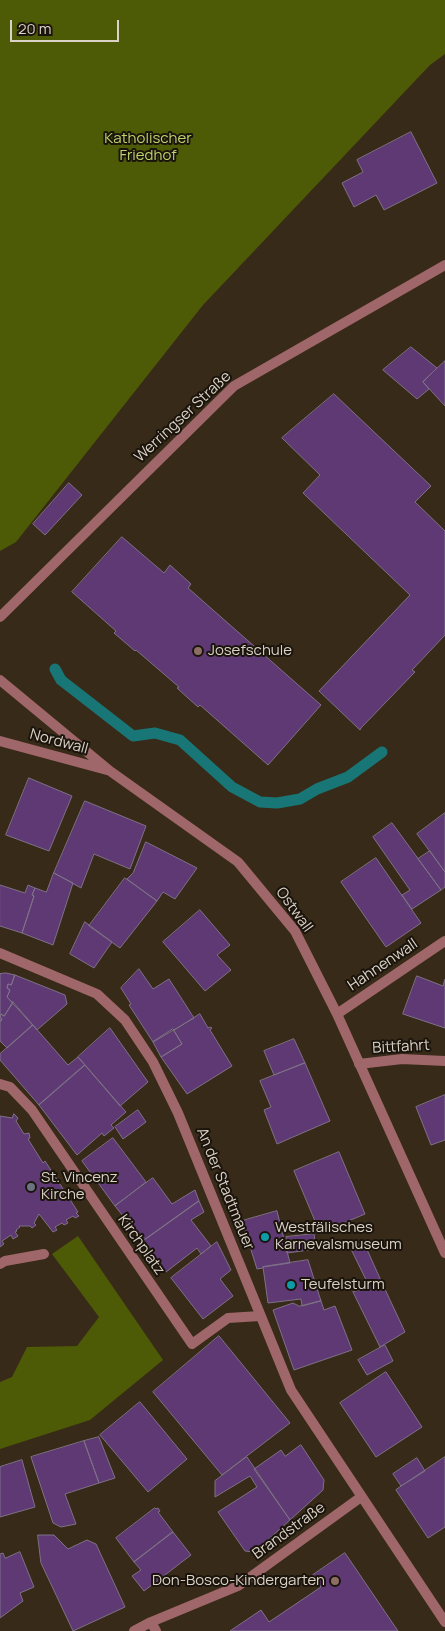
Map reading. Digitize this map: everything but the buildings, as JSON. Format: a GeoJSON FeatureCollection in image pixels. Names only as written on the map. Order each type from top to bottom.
{"type":"FeatureCollection","features":[{"type":"Feature","properties":{"kind":"street","name":"Werringser Straße"},"geometry":{"type":"LineString","coordinates":[[0,617],[234,386],[445,265]]}},
{"type":"Feature","properties":{"kind":"street","name":"Ostwall"},"geometry":{"type":"LineString","coordinates":[[0,680],[110,771],[238,862],[295,931],[337,1014],[445,1253]]}},
{"type":"Feature","properties":{"kind":"street","name":"Nordwall"},"geometry":{"type":"LineString","coordinates":[[0,741],[110,771]]}},
{"type":"Feature","properties":{"kind":"street","name":"Hahnenwall"},"geometry":{"type":"LineString","coordinates":[[337,1014],[445,941]]}},
{"type":"Feature","properties":{"kind":"street","name":"An der Stadtmauer"},"geometry":{"type":"LineString","coordinates":[[0,953],[98,994],[125,1020],[153,1062],[178,1113],[291,1390],[445,1622]]}},
{"type":"Feature","properties":{"kind":"street","name":"Bittfahrt"},"geometry":{"type":"LineString","coordinates":[[359,1064],[402,1058],[445,1060]]}},
{"type":"Feature","properties":{"kind":"street","name":"Kirchplatz"},"geometry":{"type":"LineString","coordinates":[[0,1084],[10,1087],[32,1110],[192,1344],[228,1318],[260,1316]]}},
{"type":"Feature","properties":{"kind":"street"},"geometry":{"type":"LineString","coordinates":[[0,1264],[5,1261],[44,1254]]}},
{"type":"Feature","properties":{"kind":"street","name":"Brandstraße"},"geometry":{"type":"LineString","coordinates":[[134,1631],[154,1627],[238,1586],[361,1497]]}},
{"type":"Feature","properties":{"kind":"green space","name":"Katholischer Friedhof"},"geometry":{"type":"Polygon","coordinates":[[[0,0],[445,0],[445,54],[430,65],[203,305],[16,542],[0,551],[0,0]]]}},
{"type":"Feature","properties":{"kind":"green space"},"geometry":{"type":"Polygon","coordinates":[[[78,1236],[163,1360],[90,1420],[0,1449],[0,1382],[12,1377],[27,1347],[77,1346],[99,1317],[52,1254],[78,1236]]]}},
{"type":"Feature","properties":{"kind":"waterway"},"geometry":{"type":"LineString","coordinates":[[55,669],[61,680],[133,736],[155,733],[180,740],[232,787],[260,802],[277,803],[300,799],[317,789],[348,777],[382,752]]}},
{"type":"Feature","properties":{"kind":"place","name":"Josefschule"},"geometry":{"type":"Point","coordinates":[198,651]}},
{"type":"Feature","properties":{"kind":"place","name":"St. Vincenz Kirche"},"geometry":{"type":"Point","coordinates":[31,1187]}},
{"type":"Feature","properties":{"kind":"place","name":"Westfälisches Karnevalsmuseum"},"geometry":{"type":"Point","coordinates":[265,1237]}},
{"type":"Feature","properties":{"kind":"place","name":"Teufelsturm"},"geometry":{"type":"Point","coordinates":[291,1285]}},
{"type":"Feature","properties":{"kind":"place","name":"Don-Bosco-Kindergarten"},"geometry":{"type":"Point","coordinates":[335,1581]}}]}
